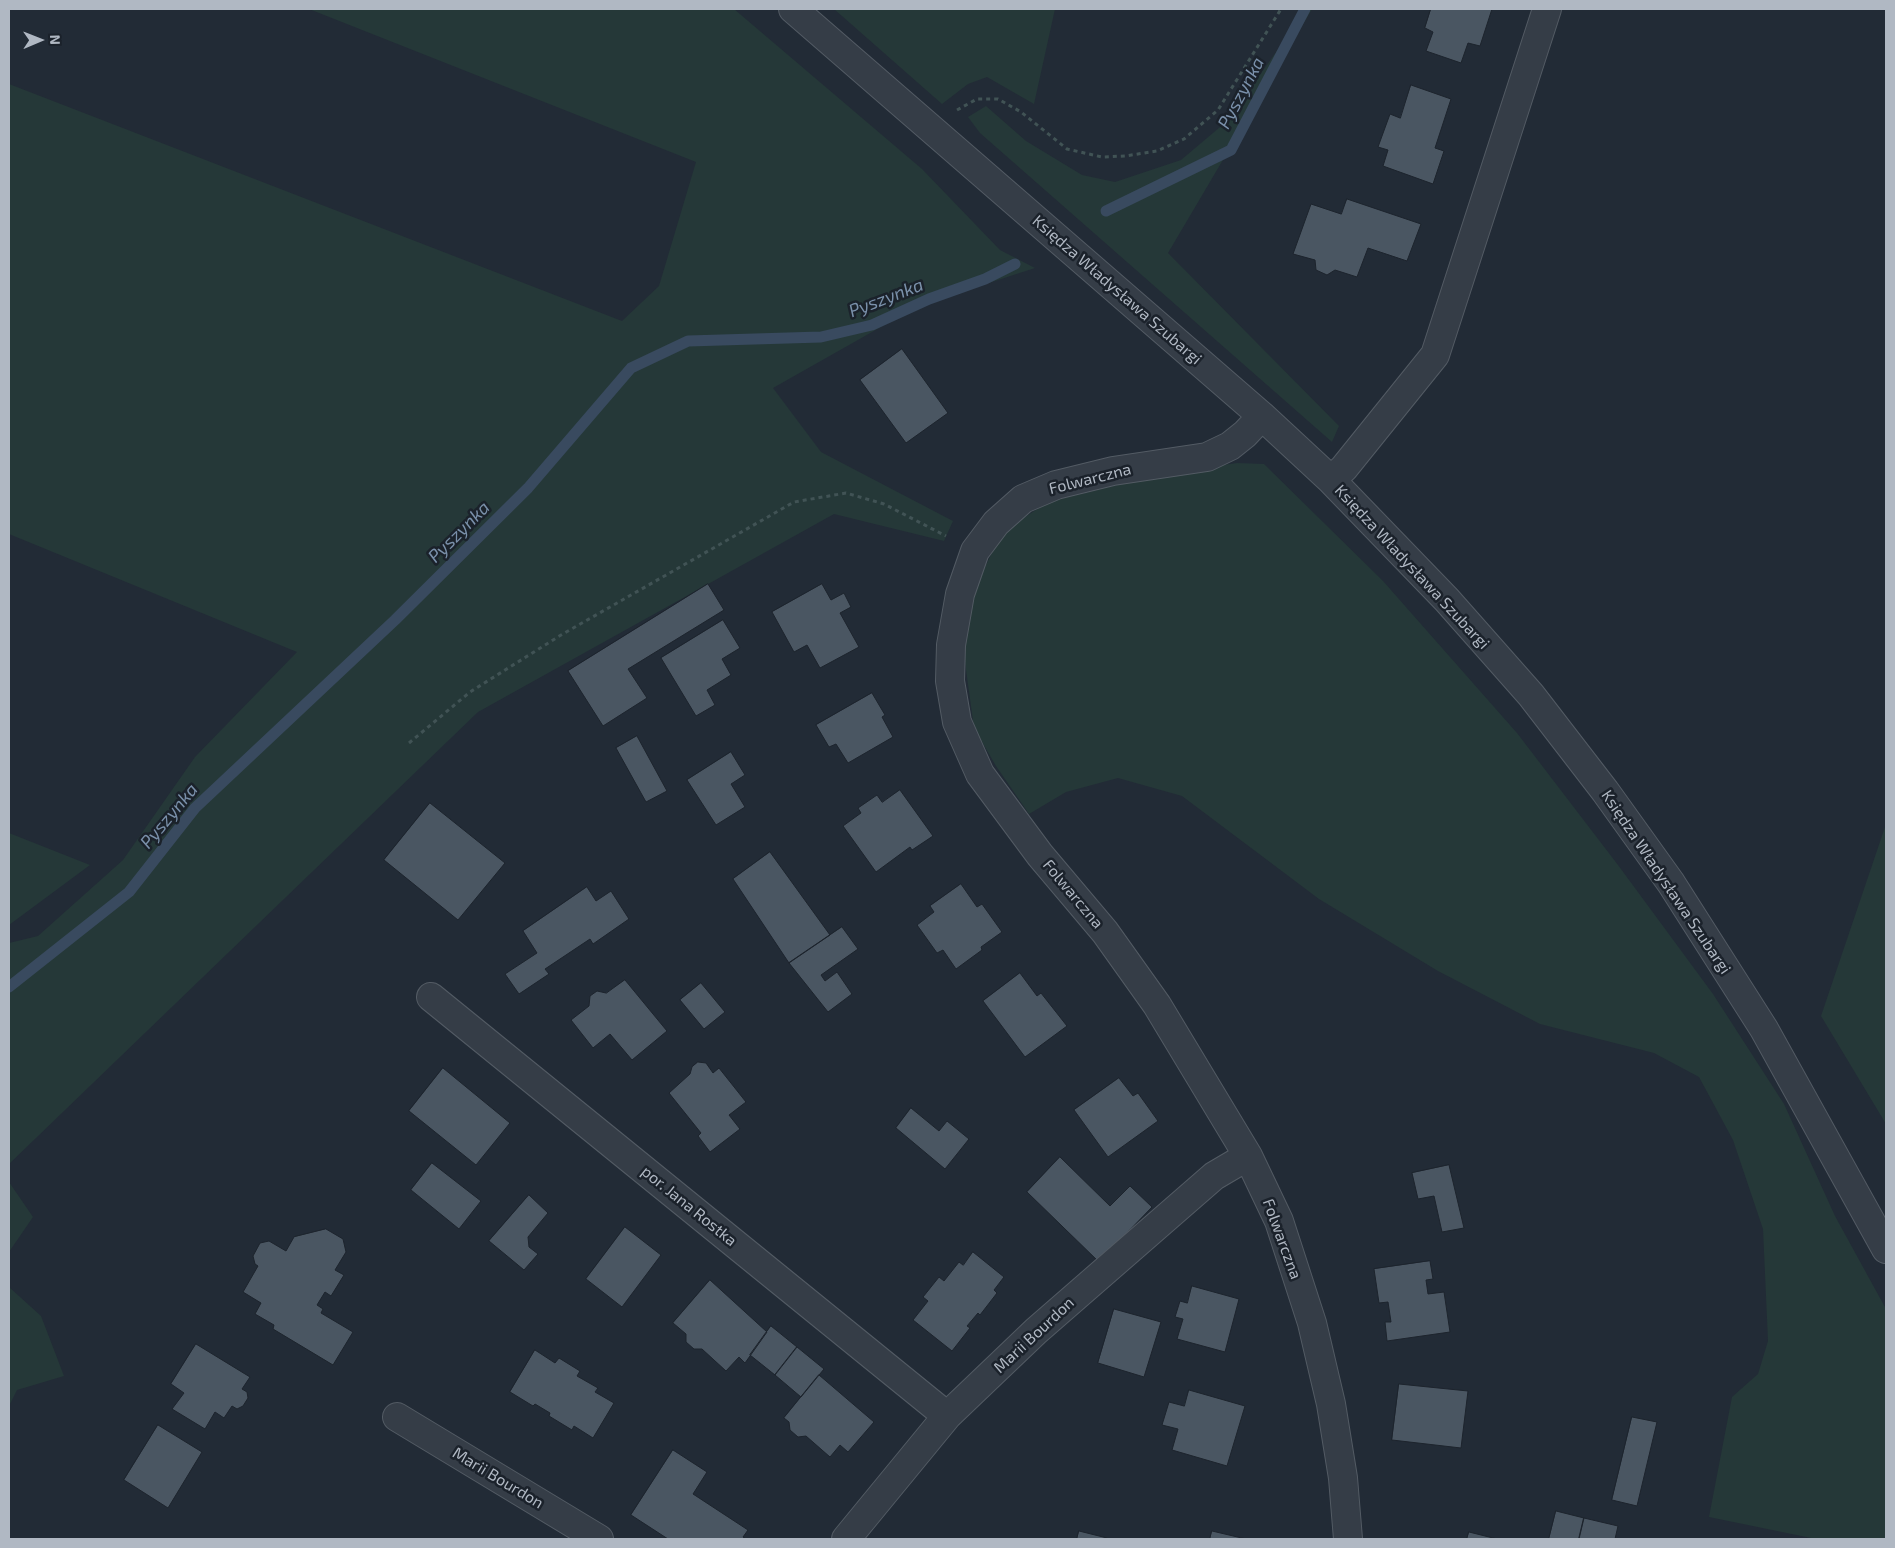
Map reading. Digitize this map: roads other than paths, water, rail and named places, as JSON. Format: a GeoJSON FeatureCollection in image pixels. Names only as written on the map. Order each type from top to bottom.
{"type":"FeatureCollection","features":[{"type":"Feature","properties":{"kind":"street","name":"Księdza Władysława Szubargi"},"geometry":{"type":"LineString","coordinates":[[793,9],[1262,416],[1331,480],[1447,600],[1531,695],[1605,791],[1671,883],[1764,1029],[1886,1249]]}},
{"type":"Feature","properties":{"kind":"street"},"geometry":{"type":"LineString","coordinates":[[1331,480],[1344,468],[1435,355],[1547,9]]}},
{"type":"Feature","properties":{"kind":"street","name":"Folwarczna"},"geometry":{"type":"LineString","coordinates":[[1262,416],[1245,434],[1230,446],[1207,457],[1113,471],[1056,485],[1022,499],[996,523],[975,551],[960,594],[951,645],[950,681],[957,722],[980,774],[1040,855],[1105,932],[1157,1005],[1248,1156],[1279,1221],[1312,1323],[1331,1404],[1343,1478],[1348,1539]]}},
{"type":"Feature","properties":{"kind":"street","name":"por. Jana Rostka"},"geometry":{"type":"LineString","coordinates":[[431,997],[947,1416]]}},
{"type":"Feature","properties":{"kind":"street","name":"Marii Bourdon"},"geometry":{"type":"LineString","coordinates":[[846,1539],[947,1416],[1036,1331],[1214,1176],[1248,1156]]}},
{"type":"Feature","properties":{"kind":"street","name":"Marii Bourdon"},"geometry":{"type":"LineString","coordinates":[[397,1416],[599,1539]]}},
{"type":"Feature","properties":{"kind":"waterway","name":"Pyszynka"},"geometry":{"type":"LineString","coordinates":[[1106,211],[1231,150],[1305,9]]}},
{"type":"Feature","properties":{"kind":"waterway","name":"Pyszynka"},"geometry":{"type":"LineString","coordinates":[[9,987],[129,892],[195,808],[395,620],[528,488],[631,368],[688,341],[821,337],[872,325],[929,299],[985,279],[1015,264]]}}]}
